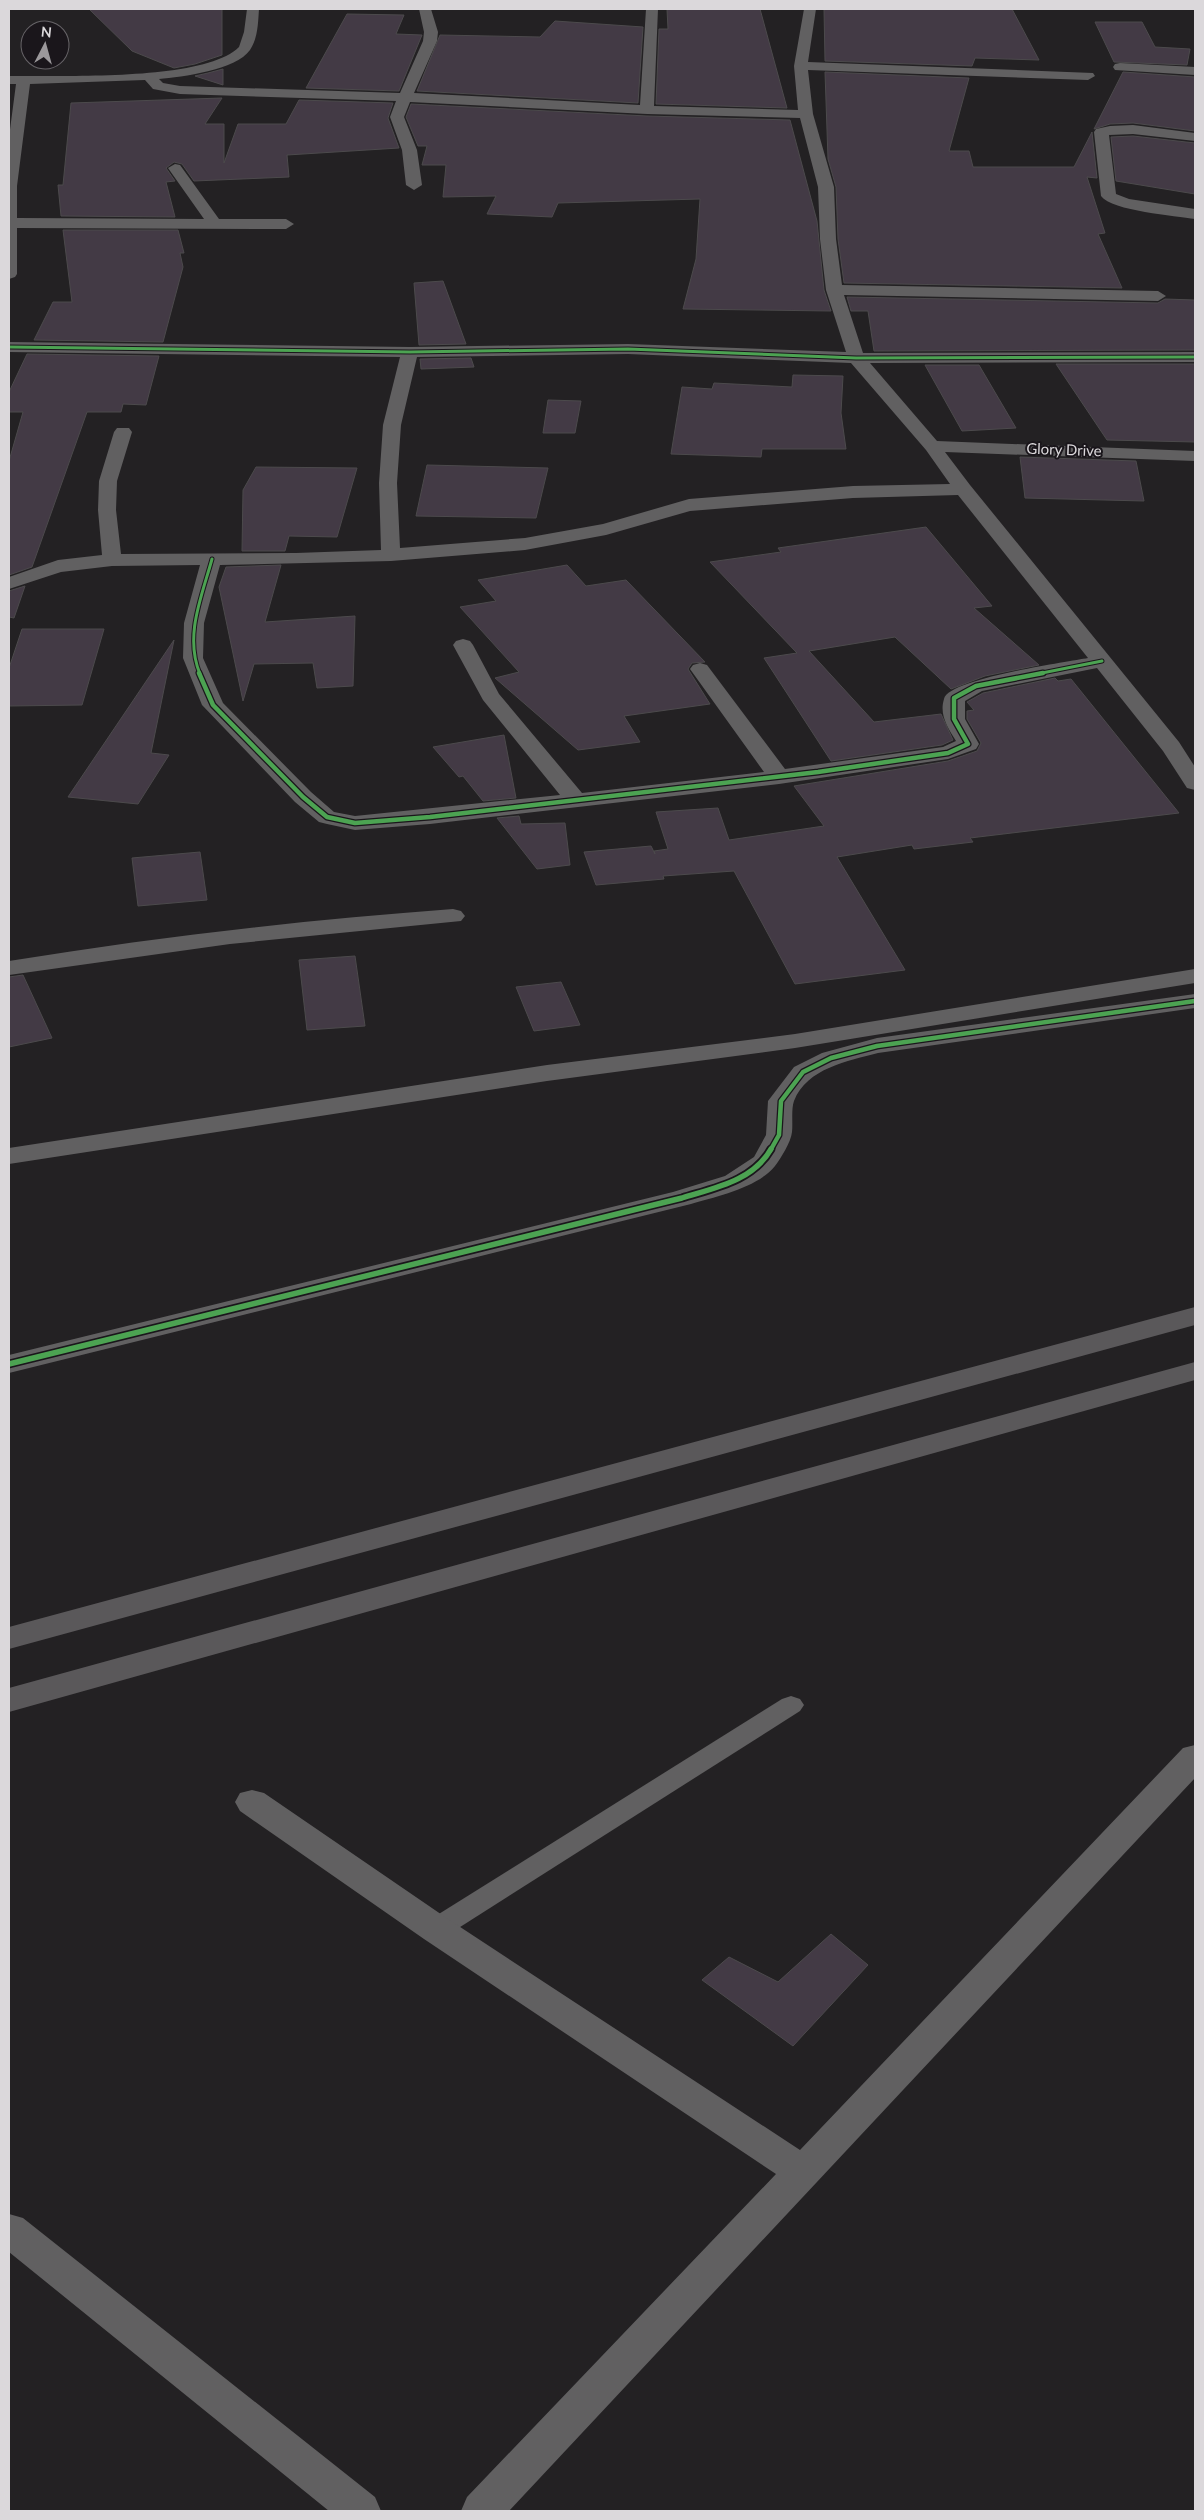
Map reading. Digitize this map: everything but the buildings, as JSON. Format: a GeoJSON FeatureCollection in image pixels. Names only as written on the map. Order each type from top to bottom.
{"type":"FeatureCollection","features":[{"type":"Feature","properties":{"kind":"main road"},"geometry":{"type":"LineString","coordinates":[[9,1638],[1195,1316]]}},
{"type":"Feature","properties":{"kind":"main road"},"geometry":{"type":"LineString","coordinates":[[9,1700],[1195,1371]]}},
{"type":"Feature","properties":{"kind":"street"},"geometry":{"type":"LineString","coordinates":[[9,80],[149,76],[201,67],[228,60],[243,51],[252,26],[252,9]]}},
{"type":"Feature","properties":{"kind":"street"},"geometry":{"type":"LineString","coordinates":[[414,185],[413,163],[407,137],[397,117],[402,99],[426,51],[430,32],[425,9]]}},
{"type":"Feature","properties":{"kind":"street"},"geometry":{"type":"LineString","coordinates":[[647,110],[652,9]]}},
{"type":"Feature","properties":{"kind":"street"},"geometry":{"type":"LineString","coordinates":[[810,9],[801,66],[806,114],[826,187],[828,239],[834,290],[856,358],[932,446],[963,489],[1172,748],[1195,783]]}},
{"type":"Feature","properties":{"kind":"street"},"geometry":{"type":"LineString","coordinates":[[801,66],[1088,76]]}},
{"type":"Feature","properties":{"kind":"street"},"geometry":{"type":"LineString","coordinates":[[1120,67],[1195,71]]}},
{"type":"Feature","properties":{"kind":"street"},"geometry":{"type":"LineString","coordinates":[[149,76],[158,86],[180,90],[540,103],[647,110],[806,114]]}},
{"type":"Feature","properties":{"kind":"street"},"geometry":{"type":"LineString","coordinates":[[9,274],[9,186],[24,80]]}},
{"type":"Feature","properties":{"kind":"street"},"geometry":{"type":"LineString","coordinates":[[1195,137],[1127,130],[1101,132],[1109,196],[1125,204],[1195,214]]}},
{"type":"Feature","properties":{"kind":"street"},"geometry":{"type":"LineString","coordinates":[[175,168],[215,224]]}},
{"type":"Feature","properties":{"kind":"street"},"geometry":{"type":"LineString","coordinates":[[10,223],[286,224]]}},
{"type":"Feature","properties":{"kind":"street"},"geometry":{"type":"LineString","coordinates":[[834,290],[1158,296]]}},
{"type":"Feature","properties":{"kind":"street"},"geometry":{"type":"LineString","coordinates":[[9,347],[410,352],[628,349],[856,358],[1195,357]]}},
{"type":"Feature","properties":{"kind":"street"},"geometry":{"type":"LineString","coordinates":[[391,555],[388,483],[392,425],[410,352]]}},
{"type":"Feature","properties":{"kind":"street"},"geometry":{"type":"LineString","coordinates":[[112,560],[107,510],[108,481],[123,432]]}},
{"type":"Feature","properties":{"kind":"street","name":"Glory Drive"},"geometry":{"type":"LineString","coordinates":[[932,446],[1195,456]]}},
{"type":"Feature","properties":{"kind":"street"},"geometry":{"type":"LineString","coordinates":[[9,583],[58,566],[112,560],[296,559],[391,555],[525,544],[606,529],[689,505],[853,492],[963,489]]}},
{"type":"Feature","properties":{"kind":"street"},"geometry":{"type":"LineString","coordinates":[[212,559],[194,623],[193,658],[213,705],[303,797],[328,817],[355,823],[430,817],[576,800],[779,776],[948,753],[968,744],[954,719],[954,698],[976,686],[1102,661]]}},
{"type":"Feature","properties":{"kind":"street"},"geometry":{"type":"LineString","coordinates":[[463,645],[490,696],[576,800]]}},
{"type":"Feature","properties":{"kind":"street"},"geometry":{"type":"LineString","coordinates":[[700,669],[779,776]]}},
{"type":"Feature","properties":{"kind":"street"},"geometry":{"type":"LineString","coordinates":[[1172,748],[1195,743]]}},
{"type":"Feature","properties":{"kind":"street"},"geometry":{"type":"LineString","coordinates":[[9,968],[152,946],[352,923],[453,916]]}},
{"type":"Feature","properties":{"kind":"street"},"geometry":{"type":"LineString","coordinates":[[9,1156],[547,1072],[795,1041],[1195,976]]}},
{"type":"Feature","properties":{"kind":"street"},"geometry":{"type":"LineString","coordinates":[[9,1364],[682,1198],[734,1182],[764,1162],[779,1136],[781,1101],[803,1072],[831,1058],[877,1046],[1195,1002]]}},
{"type":"Feature","properties":{"kind":"street"},"geometry":{"type":"LineString","coordinates":[[482,2511],[1195,1757]]}},
{"type":"Feature","properties":{"kind":"street"},"geometry":{"type":"LineString","coordinates":[[252,1802],[436,1929],[803,2172]]}},
{"type":"Feature","properties":{"kind":"street"},"geometry":{"type":"LineString","coordinates":[[9,2230],[360,2511]]}},
{"type":"Feature","properties":{"kind":"lane"},"geometry":{"type":"LineString","coordinates":[[436,1929],[791,1705]]}},
{"type":"Feature","properties":{"kind":"cycle path"},"geometry":{"type":"LineString","coordinates":[[9,347],[410,352],[628,349],[856,358],[1195,357]]}},
{"type":"Feature","properties":{"kind":"cycle path"},"geometry":{"type":"LineString","coordinates":[[212,559],[194,623],[193,658],[213,705],[303,797],[327,817],[355,823],[430,817],[818,772],[948,753],[968,744],[954,719],[954,698],[976,686],[1102,661]]}},
{"type":"Feature","properties":{"kind":"cycle path"},"geometry":{"type":"LineString","coordinates":[[9,1364],[682,1198],[734,1182],[764,1162],[779,1135],[781,1101],[803,1072],[831,1058],[877,1046],[1195,1001]]}}]}
